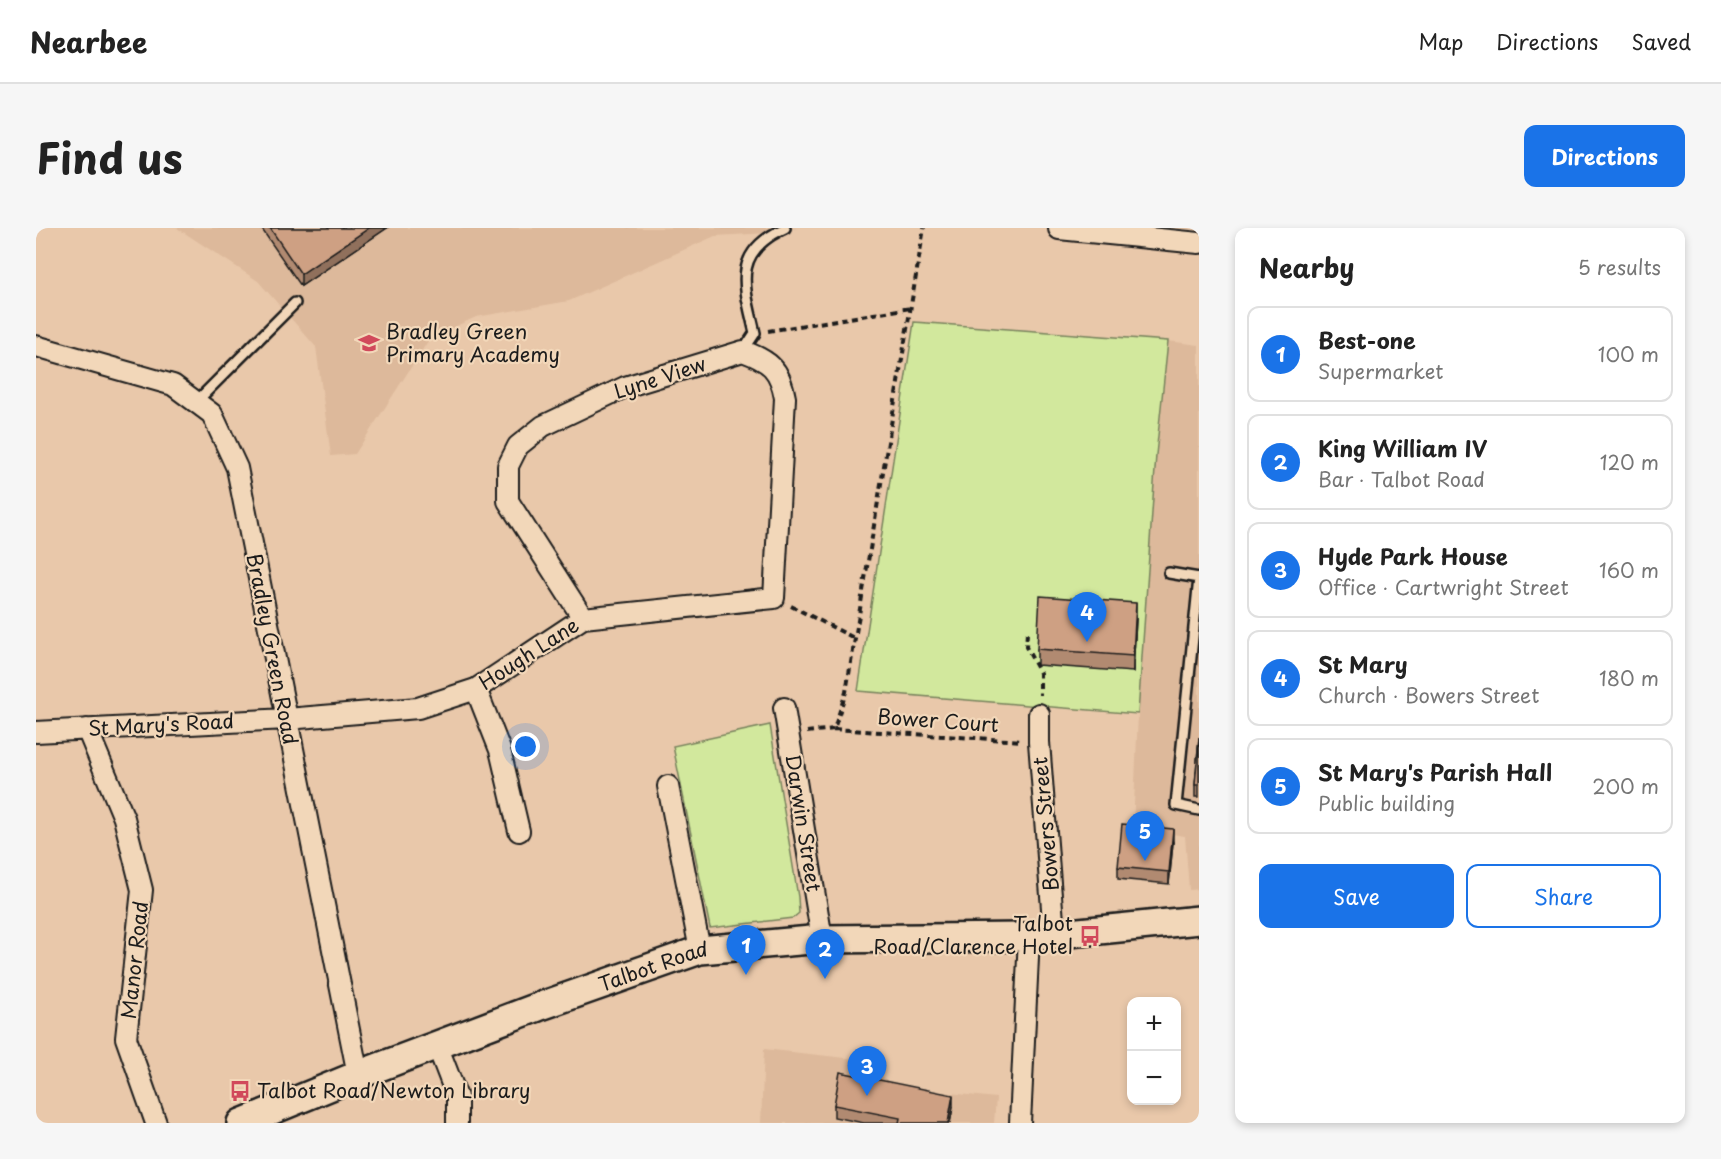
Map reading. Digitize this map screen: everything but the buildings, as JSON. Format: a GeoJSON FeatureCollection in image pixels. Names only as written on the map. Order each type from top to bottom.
{"type":"FeatureCollection","features":[{"type":"Feature","properties":{"kind":"street"},"geometry":{"type":"LineString","coordinates":[[1059,229],[1199,243]]}},
{"type":"Feature","properties":{"kind":"street","name":"Bradley Green Road"},"geometry":{"type":"LineString","coordinates":[[36,346],[173,385],[212,414],[237,468],[358,1075]]}},
{"type":"Feature","properties":{"kind":"street"},"geometry":{"type":"LineString","coordinates":[[743,351],[760,357],[775,368],[783,383],[785,398],[774,598]]}},
{"type":"Feature","properties":{"kind":"street","name":"Lyne View"},"geometry":{"type":"LineString","coordinates":[[583,618],[508,501],[508,466],[518,446],[543,426],[625,387],[743,351]]}},
{"type":"Feature","properties":{"kind":"street","name":"Hough Lane"},"geometry":{"type":"LineString","coordinates":[[287,719],[418,708],[476,689],[583,618],[774,598]]}},
{"type":"Feature","properties":{"kind":"street"},"geometry":{"type":"LineString","coordinates":[[476,689],[500,750],[519,831]]}},
{"type":"Feature","properties":{"kind":"street","name":"Darwin Street"},"geometry":{"type":"LineString","coordinates":[[784,708],[822,939]]}},
{"type":"Feature","properties":{"kind":"street","name":"Bowers Street"},"geometry":{"type":"LineString","coordinates":[[1020,1123],[1042,935],[1039,714]]}},
{"type":"Feature","properties":{"kind":"street","name":"St Mary's Road"},"geometry":{"type":"LineString","coordinates":[[36,732],[287,719]]}},
{"type":"Feature","properties":{"kind":"street","name":"Manor Road"},"geometry":{"type":"LineString","coordinates":[[87,729],[124,818],[142,890],[126,1038],[156,1123]]}},
{"type":"Feature","properties":{"kind":"street"},"geometry":{"type":"LineString","coordinates":[[668,786],[700,950]]}},
{"type":"Feature","properties":{"kind":"street","name":"Talbot Road"},"geometry":{"type":"LineString","coordinates":[[246,1122],[437,1045],[700,950],[822,939],[1042,935],[1199,920]]}},
{"type":"Feature","properties":{"kind":"street"},"geometry":{"type":"LineString","coordinates":[[437,1045],[457,1096],[457,1123]]}},
{"type":"Feature","properties":{"kind":"lane"},"geometry":{"type":"LineString","coordinates":[[743,351],[755,333],[745,289],[745,268],[760,245],[785,228]]}},
{"type":"Feature","properties":{"kind":"lane"},"geometry":{"type":"LineString","coordinates":[[196,402],[296,303]]}},
{"type":"Feature","properties":{"kind":"lane"},"geometry":{"type":"LineString","coordinates":[[1169,573],[1199,578],[1176,806],[1199,810]]}},
{"type":"Feature","properties":{"kind":"path"},"geometry":{"type":"LineString","coordinates":[[834,729],[846,692],[856,639],[924,228]]}},
{"type":"Feature","properties":{"kind":"path"},"geometry":{"type":"LineString","coordinates":[[755,333],[910,308]]}},
{"type":"Feature","properties":{"kind":"path"},"geometry":{"type":"LineString","coordinates":[[774,598],[856,639]]}},
{"type":"Feature","properties":{"kind":"path"},"geometry":{"type":"LineString","coordinates":[[1027,633],[1026,647],[1040,673],[1039,714]]}},
{"type":"Feature","properties":{"kind":"path","name":"Bower Court"},"geometry":{"type":"LineString","coordinates":[[789,737],[834,729],[1039,742]]}},
{"type":"Feature","properties":{"kind":"shaded area","name":"Bradley Green Primary Academy"},"geometry":{"type":"Polygon","coordinates":[[[177,228],[798,228],[769,233],[715,236],[569,301],[476,317],[430,338],[355,454],[331,456],[316,347],[258,281],[177,228]]]}},
{"type":"Feature","properties":{"kind":"shaded area"},"geometry":{"type":"Polygon","coordinates":[[[1168,341],[1199,345],[1199,889],[1189,890],[1185,836],[1133,828],[1138,714],[1156,455],[1168,341]]]}},
{"type":"Feature","properties":{"kind":"shaded area"},"geometry":{"type":"Polygon","coordinates":[[[764,1049],[864,1060],[894,1087],[996,1098],[994,1123],[761,1123],[764,1049]]]}},
{"type":"Feature","properties":{"kind":"green space"},"geometry":{"type":"Polygon","coordinates":[[[914,322],[1168,341],[1156,455],[1138,714],[858,691],[914,322]]]}},
{"type":"Feature","properties":{"kind":"green space"},"geometry":{"type":"Polygon","coordinates":[[[770,725],[799,913],[793,918],[710,928],[673,746],[770,725]]]}},
{"type":"Feature","properties":{"kind":"place","name":"Bradley Green Primary Academy"},"geometry":{"type":"Point","coordinates":[369,343]}},
{"type":"Feature","properties":{"kind":"place","name":"St Mary"},"geometry":{"type":"Point","coordinates":[1087,642]}},
{"type":"Feature","properties":{"kind":"place","name":"St Mary's Parish Hall"},"geometry":{"type":"Point","coordinates":[1145,861]}},
{"type":"Feature","properties":{"kind":"place","name":"Talbot Road/Clarence Hotel"},"geometry":{"type":"Point","coordinates":[1090,936]}},
{"type":"Feature","properties":{"kind":"place","name":"Best-one"},"geometry":{"type":"Point","coordinates":[746,975]}},
{"type":"Feature","properties":{"kind":"place","name":"King William IV"},"geometry":{"type":"Point","coordinates":[825,979]}},
{"type":"Feature","properties":{"kind":"place","name":"Talbot Road/Newton Library"},"geometry":{"type":"Point","coordinates":[240,1091]}},
{"type":"Feature","properties":{"kind":"place","name":"Hyde Park House"},"geometry":{"type":"Point","coordinates":[867,1096]}}]}
